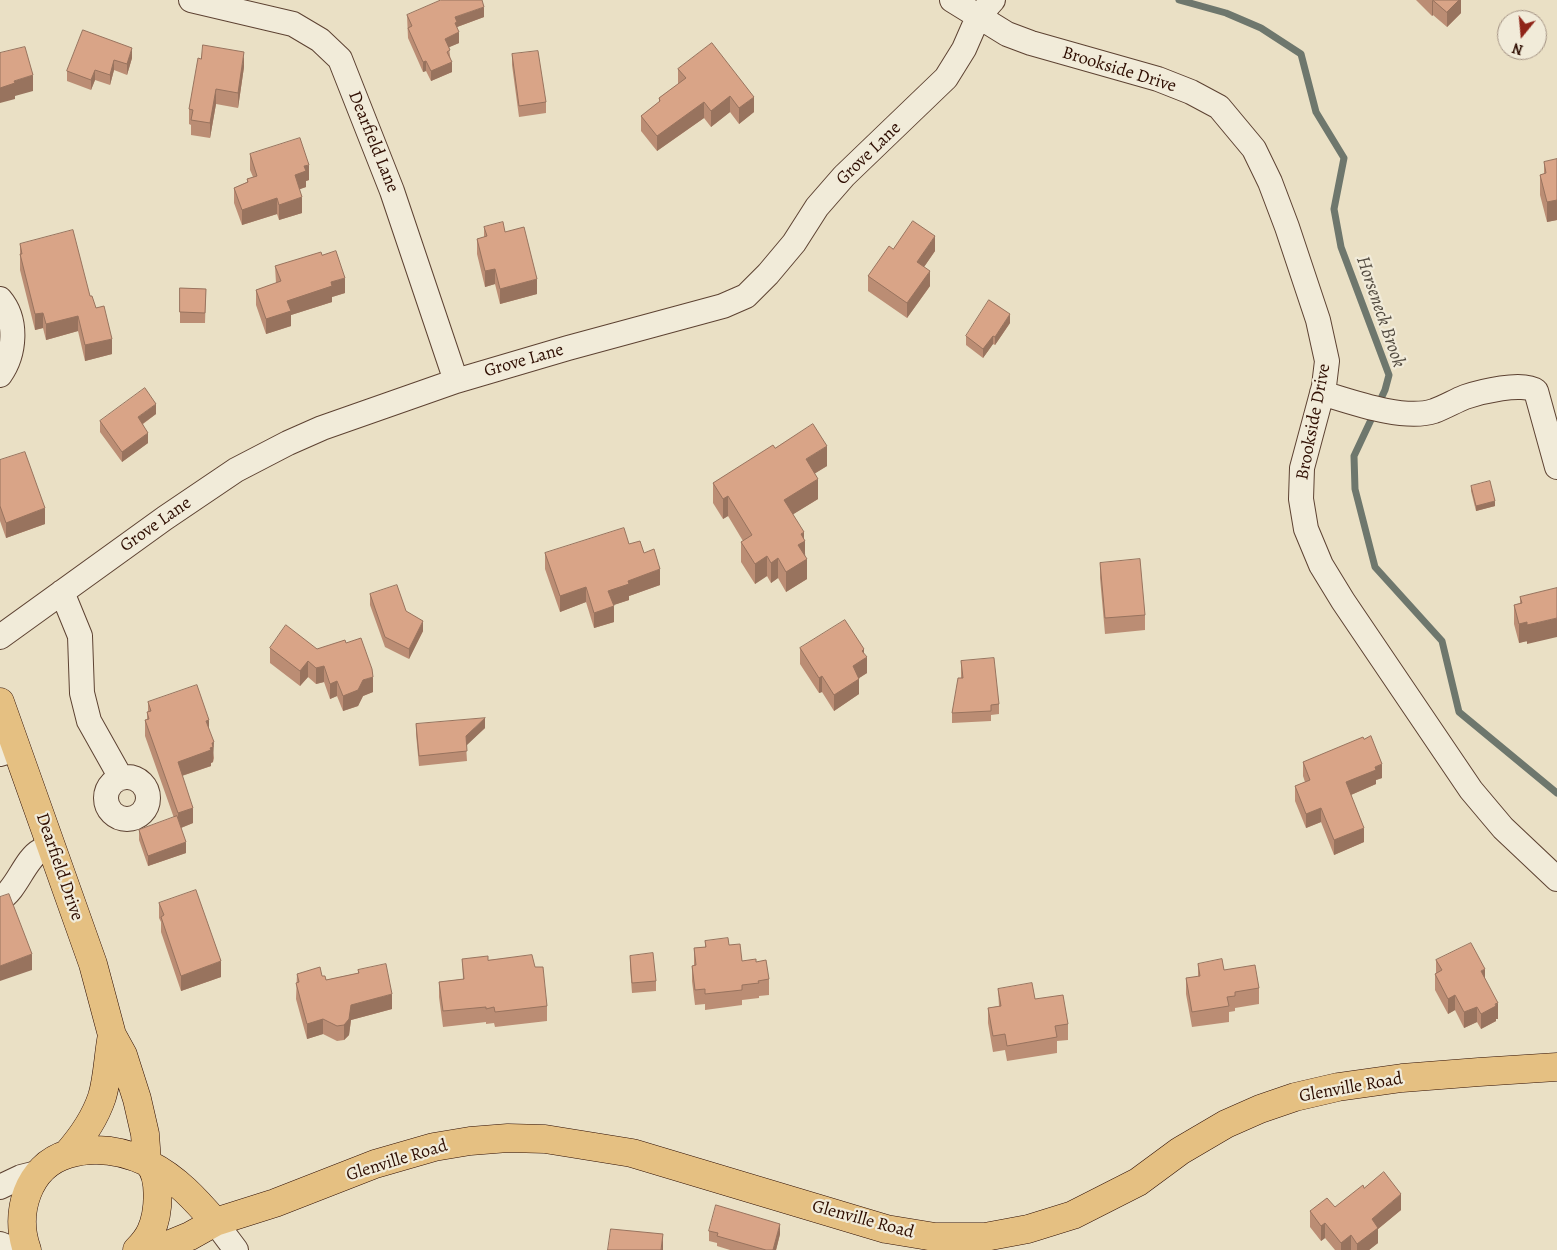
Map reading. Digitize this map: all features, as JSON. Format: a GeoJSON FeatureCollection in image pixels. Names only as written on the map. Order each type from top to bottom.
{"type":"FeatureCollection","features":[{"type":"Feature","properties":{"kind":"main road","name":"Dearfield Drive"},"geometry":{"type":"LineString","coordinates":[[0,702],[8,751],[51,847],[93,964],[112,1035],[122,1056],[137,1099],[145,1134],[148,1163],[156,1180],[157,1190],[155,1219],[151,1232],[137,1250]]}},
{"type":"Feature","properties":{"kind":"main road","name":"Dearfield Drive"},"geometry":{"type":"LineString","coordinates":[[68,1154],[95,1115],[103,1096],[112,1035]]}},
{"type":"Feature","properties":{"kind":"main road","name":"Glenville Road"},"geometry":{"type":"LineString","coordinates":[[156,1250],[190,1236],[215,1222],[275,1203],[375,1164],[434,1147],[470,1141],[508,1138],[553,1140],[632,1153],[886,1229],[935,1237],[985,1237],[1028,1229],[1073,1215],[1138,1182],[1180,1151],[1226,1124],[1260,1109],[1295,1097],[1338,1086],[1402,1078],[1557,1067]]}},
{"type":"Feature","properties":{"kind":"main road"},"geometry":{"type":"LineString","coordinates":[[27,1250],[21,1227],[23,1204],[31,1184],[57,1158],[88,1150],[120,1152],[148,1163],[167,1175],[195,1199],[215,1222]]}},
{"type":"Feature","properties":{"kind":"street","name":"Dearfield Lane"},"geometry":{"type":"LineString","coordinates":[[191,0],[293,24],[320,40],[340,59],[392,191],[456,381]]}},
{"type":"Feature","properties":{"kind":"street","name":"Brookside Drive"},"geometry":{"type":"LineString","coordinates":[[952,0],[985,8],[1007,34],[1031,43],[1158,79],[1191,92],[1219,107],[1254,149],[1270,182],[1284,218],[1318,320],[1327,360],[1322,394],[1302,468],[1301,499],[1306,529],[1321,565],[1343,601],[1471,790],[1503,828],[1557,879]]}},
{"type":"Feature","properties":{"kind":"street","name":"Grove Lane"},"geometry":{"type":"LineString","coordinates":[[0,637],[165,518],[236,470],[288,443],[322,428],[456,381],[723,306],[746,296],[768,274],[794,243],[817,207],[844,176],[946,78],[964,49],[985,8]]}},
{"type":"Feature","properties":{"kind":"street"},"geometry":{"type":"LineString","coordinates":[[0,300],[7,307],[6,331],[12,348],[0,375]]}},
{"type":"Feature","properties":{"kind":"street"},"geometry":{"type":"LineString","coordinates":[[1322,394],[1406,414],[1421,414],[1434,411],[1467,397],[1525,386],[1532,388],[1536,391],[1557,467]]}},
{"type":"Feature","properties":{"kind":"street"},"geometry":{"type":"LineString","coordinates":[[62,592],[80,636],[82,693],[89,720],[121,778]]}},
{"type":"Feature","properties":{"kind":"street"},"geometry":{"type":"LineString","coordinates":[[0,899],[6,896],[18,877],[39,851],[51,847]]}},
{"type":"Feature","properties":{"kind":"street"},"geometry":{"type":"LineString","coordinates":[[0,1187],[21,1177],[41,1172]]}},
{"type":"Feature","properties":{"kind":"street"},"geometry":{"type":"LineString","coordinates":[[215,1222],[236,1250]]}},
{"type":"Feature","properties":{"kind":"street"},"geometry":{"type":"LineString","coordinates":[[0,1244],[15,1250]]}},
{"type":"Feature","properties":{"kind":"building"},"geometry":{"type":"Polygon","coordinates":[[[441,0],[482,0],[484,7],[455,17],[457,22],[455,23],[459,32],[445,39],[450,50],[447,52],[452,62],[431,71],[426,61],[423,62],[408,28],[412,26],[407,15],[441,0]]]}},
{"type":"Feature","properties":{"kind":"building"},"geometry":{"type":"Polygon","coordinates":[[[1433,0],[1459,0],[1447,12],[1433,0]]]}},
{"type":"Feature","properties":{"kind":"building"},"geometry":{"type":"Polygon","coordinates":[[[83,30],[132,48],[127,64],[114,60],[110,75],[95,70],[91,80],[67,71],[83,30]]]}},
{"type":"Feature","properties":{"kind":"building"},"geometry":{"type":"Polygon","coordinates":[[[712,43],[754,97],[739,108],[730,96],[711,111],[704,102],[657,136],[641,116],[660,101],[659,98],[686,78],[678,69],[712,43]]]}},
{"type":"Feature","properties":{"kind":"building"},"geometry":{"type":"Polygon","coordinates":[[[203,45],[244,52],[238,93],[216,89],[210,123],[191,120],[193,110],[189,109],[198,58],[201,59],[203,45]]]}},
{"type":"Feature","properties":{"kind":"building"},"geometry":{"type":"Polygon","coordinates":[[[25,47],[33,75],[0,88],[0,53],[25,47]]]}},
{"type":"Feature","properties":{"kind":"building"},"geometry":{"type":"Polygon","coordinates":[[[538,51],[546,102],[519,106],[512,54],[538,51]]]}},
{"type":"Feature","properties":{"kind":"building"},"geometry":{"type":"Polygon","coordinates":[[[300,138],[309,165],[304,166],[306,171],[295,175],[302,197],[279,205],[277,198],[242,210],[234,188],[248,182],[247,179],[257,176],[250,154],[300,138]]]}},
{"type":"Feature","properties":{"kind":"building"},"geometry":{"type":"Polygon","coordinates":[[[1557,159],[1557,200],[1547,202],[1540,175],[1546,173],[1544,162],[1557,159]]]}},
{"type":"Feature","properties":{"kind":"building"},"geometry":{"type":"Polygon","coordinates":[[[913,221],[935,236],[917,262],[930,271],[907,303],[868,276],[889,246],[893,249],[913,221]]]}},
{"type":"Feature","properties":{"kind":"building"},"geometry":{"type":"Polygon","coordinates":[[[503,222],[505,232],[524,227],[537,279],[500,289],[495,269],[485,271],[477,239],[487,236],[484,227],[503,222]]]}},
{"type":"Feature","properties":{"kind":"building"},"geometry":{"type":"Polygon","coordinates":[[[73,230],[90,296],[92,296],[96,308],[104,306],[112,339],[85,345],[78,316],[46,324],[43,313],[35,314],[20,254],[22,254],[20,244],[73,230]]]}},
{"type":"Feature","properties":{"kind":"building"},"geometry":{"type":"Polygon","coordinates":[[[336,251],[345,278],[331,282],[332,286],[287,301],[291,311],[266,319],[256,290],[281,281],[275,266],[321,252],[322,255],[336,251]]]}},
{"type":"Feature","properties":{"kind":"building"},"geometry":{"type":"Polygon","coordinates":[[[180,288],[206,289],[205,313],[180,312],[180,288]]]}},
{"type":"Feature","properties":{"kind":"building"},"geometry":{"type":"Polygon","coordinates":[[[989,300],[1010,314],[995,337],[993,336],[983,349],[966,336],[989,300]]]}},
{"type":"Feature","properties":{"kind":"building"},"geometry":{"type":"Polygon","coordinates":[[[145,388],[156,404],[138,417],[148,433],[122,452],[100,421],[145,388]]]}},
{"type":"Feature","properties":{"kind":"building"},"geometry":{"type":"Polygon","coordinates":[[[813,424],[827,446],[806,459],[818,479],[784,500],[804,532],[801,534],[805,541],[798,545],[807,559],[786,572],[778,558],[771,563],[767,556],[755,564],[741,542],[752,535],[728,496],[723,499],[713,483],[773,445],[775,448],[813,424]]]}},
{"type":"Feature","properties":{"kind":"building"},"geometry":{"type":"Polygon","coordinates":[[[25,452],[45,508],[6,523],[0,506],[0,460],[25,452]]]}},
{"type":"Feature","properties":{"kind":"building"},"geometry":{"type":"Polygon","coordinates":[[[1490,481],[1495,501],[1476,506],[1471,486],[1490,481]]]}},
{"type":"Feature","properties":{"kind":"building"},"geometry":{"type":"Polygon","coordinates":[[[624,528],[629,544],[640,541],[644,553],[654,549],[660,569],[628,581],[629,584],[608,591],[614,606],[594,613],[586,587],[560,596],[545,553],[624,528]]]}},
{"type":"Feature","properties":{"kind":"building"},"geometry":{"type":"Polygon","coordinates":[[[1140,559],[1145,615],[1105,618],[1100,563],[1140,559]]]}},
{"type":"Feature","properties":{"kind":"building"},"geometry":{"type":"Polygon","coordinates":[[[397,585],[406,611],[423,621],[409,649],[385,637],[370,594],[397,585]]]}},
{"type":"Feature","properties":{"kind":"building"},"geometry":{"type":"Polygon","coordinates":[[[1557,588],[1557,618],[1527,625],[1527,622],[1519,624],[1514,605],[1522,603],[1520,597],[1557,588]]]}},
{"type":"Feature","properties":{"kind":"building"},"geometry":{"type":"Polygon","coordinates":[[[845,620],[864,649],[862,651],[867,657],[853,666],[859,679],[834,695],[822,676],[819,678],[800,648],[845,620]]]}},
{"type":"Feature","properties":{"kind":"building"},"geometry":{"type":"Polygon","coordinates":[[[286,625],[317,649],[345,640],[346,643],[361,638],[373,677],[363,680],[358,690],[343,696],[337,681],[330,684],[324,666],[316,668],[308,661],[300,671],[270,648],[286,625]]]}},
{"type":"Feature","properties":{"kind":"building"},"geometry":{"type":"Polygon","coordinates":[[[994,658],[999,704],[991,705],[991,711],[952,713],[958,678],[963,678],[961,661],[994,658]]]}},
{"type":"Feature","properties":{"kind":"building"},"geometry":{"type":"Polygon","coordinates":[[[197,685],[209,720],[206,721],[214,742],[212,743],[213,747],[210,748],[211,750],[178,762],[193,808],[178,813],[145,720],[149,719],[147,712],[151,711],[148,702],[197,685]]]}},
{"type":"Feature","properties":{"kind":"building"},"geometry":{"type":"Polygon","coordinates":[[[485,718],[466,736],[467,751],[419,756],[416,724],[485,718]]]}},
{"type":"Feature","properties":{"kind":"building"},"geometry":{"type":"Polygon","coordinates":[[[1371,736],[1382,764],[1375,767],[1376,770],[1346,782],[1364,828],[1334,840],[1321,808],[1306,814],[1295,786],[1310,780],[1303,762],[1363,737],[1364,739],[1371,736]]]}},
{"type":"Feature","properties":{"kind":"building"},"geometry":{"type":"Polygon","coordinates":[[[177,816],[186,842],[148,856],[139,830],[177,816]]]}},
{"type":"Feature","properties":{"kind":"building"},"geometry":{"type":"Polygon","coordinates":[[[196,890],[221,961],[181,976],[161,917],[164,915],[159,903],[196,890]]]}},
{"type":"Feature","properties":{"kind":"building"},"geometry":{"type":"Polygon","coordinates":[[[9,894],[32,954],[0,966],[0,897],[9,894]]]}},
{"type":"Feature","properties":{"kind":"building"},"geometry":{"type":"Polygon","coordinates":[[[728,938],[729,945],[740,944],[742,961],[756,959],[756,962],[766,960],[769,979],[758,981],[759,983],[742,985],[742,990],[705,994],[705,989],[695,990],[692,966],[696,965],[694,948],[706,947],[705,941],[728,938]]]}},
{"type":"Feature","properties":{"kind":"building"},"geometry":{"type":"Polygon","coordinates":[[[1471,943],[1485,969],[1481,971],[1498,1003],[1481,1014],[1477,1007],[1464,1012],[1455,995],[1448,999],[1435,974],[1442,970],[1436,960],[1471,943]]]}},
{"type":"Feature","properties":{"kind":"building"},"geometry":{"type":"Polygon","coordinates":[[[653,953],[656,981],[632,983],[630,956],[653,953]]]}},
{"type":"Feature","properties":{"kind":"building"},"geometry":{"type":"Polygon","coordinates":[[[532,955],[535,967],[543,967],[547,1006],[495,1012],[494,1007],[443,1011],[439,982],[464,979],[462,959],[488,956],[488,960],[532,955]]]}},
{"type":"Feature","properties":{"kind":"building"},"geometry":{"type":"Polygon","coordinates":[[[1222,959],[1224,970],[1255,965],[1259,988],[1235,992],[1235,996],[1227,997],[1229,1006],[1192,1012],[1186,978],[1200,976],[1198,964],[1222,959]]]}},
{"type":"Feature","properties":{"kind":"building"},"geometry":{"type":"Polygon","coordinates":[[[386,964],[392,994],[351,1005],[349,1019],[344,1025],[337,1026],[323,1019],[307,1024],[296,983],[299,982],[297,974],[320,967],[322,976],[325,976],[326,980],[359,973],[358,970],[386,964]]]}},
{"type":"Feature","properties":{"kind":"building"},"geometry":{"type":"Polygon","coordinates":[[[1032,983],[1035,999],[1063,995],[1068,1024],[1055,1026],[1057,1037],[1007,1046],[1005,1034],[993,1036],[988,1008],[1001,1006],[998,989],[1032,983]]]}},
{"type":"Feature","properties":{"kind":"building"},"geometry":{"type":"Polygon","coordinates":[[[1384,1172],[1401,1194],[1372,1219],[1378,1228],[1357,1244],[1351,1235],[1341,1243],[1325,1223],[1321,1226],[1310,1211],[1327,1198],[1335,1207],[1363,1185],[1364,1188],[1384,1172]]]}},
{"type":"Feature","properties":{"kind":"building"},"geometry":{"type":"Polygon","coordinates":[[[716,1205],[780,1224],[773,1250],[766,1250],[717,1236],[718,1233],[709,1231],[716,1205]]]}},
{"type":"Feature","properties":{"kind":"building"},"geometry":{"type":"Polygon","coordinates":[[[611,1229],[663,1234],[661,1250],[608,1250],[611,1229]]]}},
{"type":"Feature","properties":{"kind":"waterway","name":"Horseneck Brook"},"geometry":{"type":"LineString","coordinates":[[1179,0],[1226,13],[1261,28],[1301,54],[1316,112],[1344,158],[1334,209],[1341,247],[1389,375],[1385,390],[1354,456],[1355,489],[1375,567],[1442,641],[1459,712],[1557,793]]}}]}
